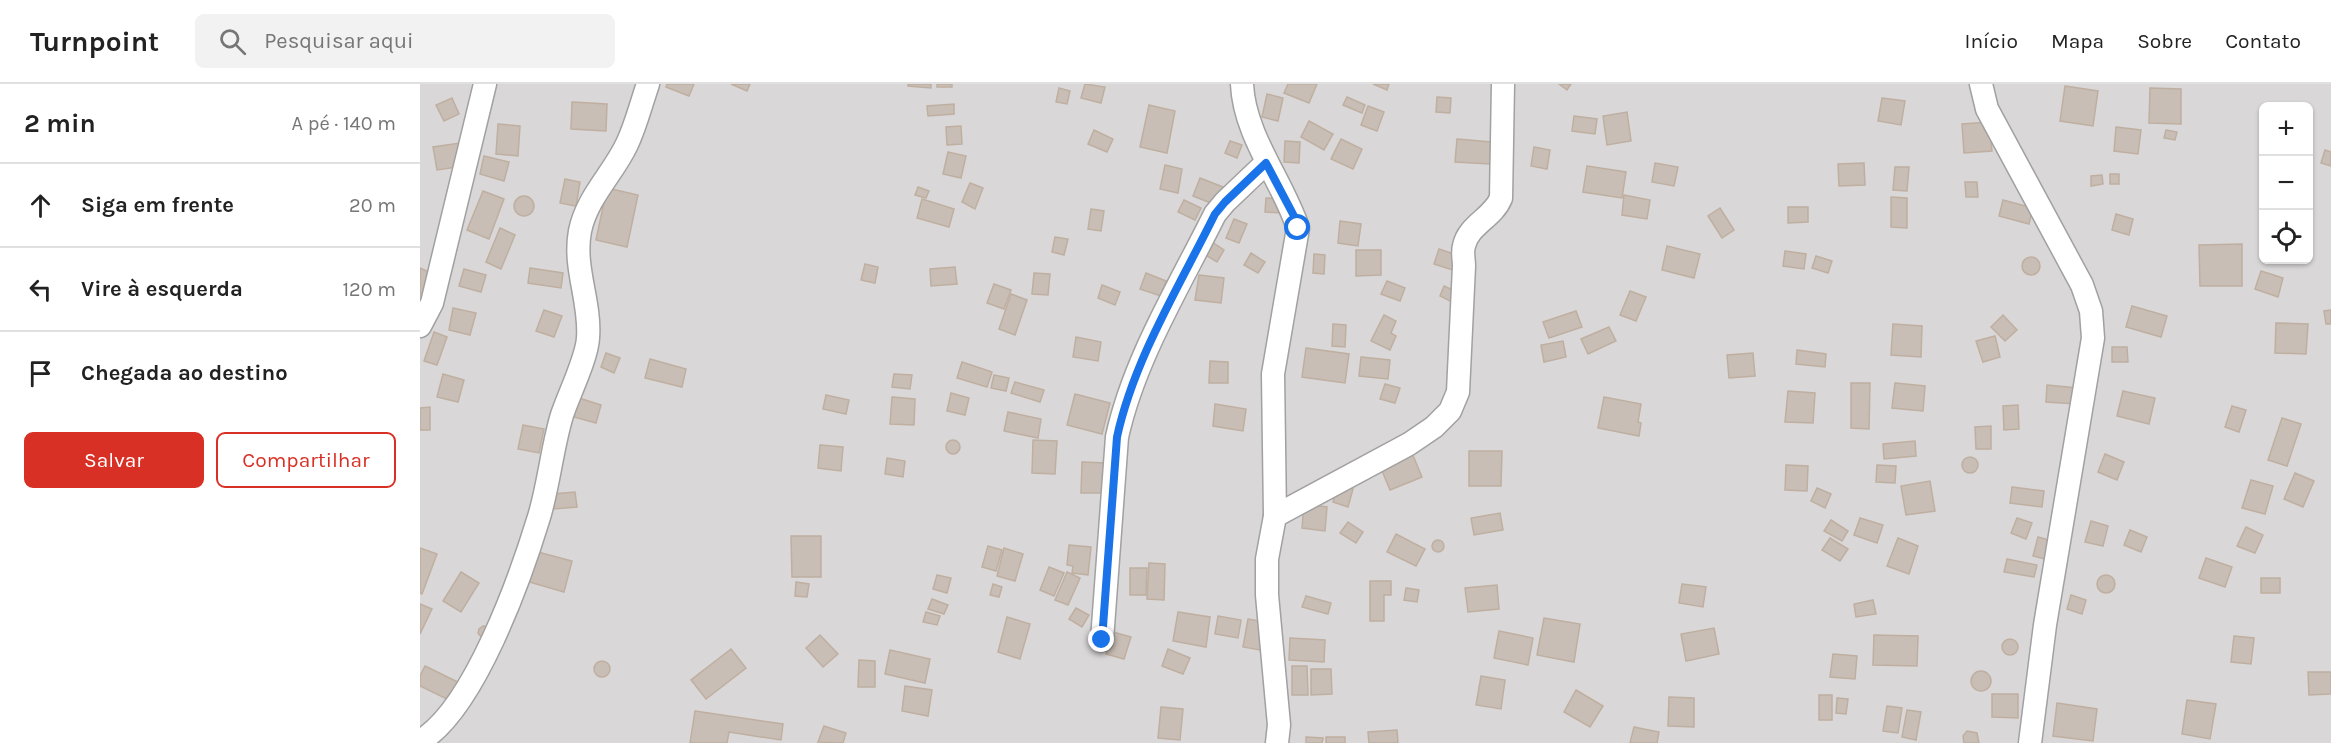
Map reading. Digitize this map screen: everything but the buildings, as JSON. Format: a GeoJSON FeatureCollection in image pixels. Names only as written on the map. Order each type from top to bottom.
{"type":"FeatureCollection","features":[{"type":"Feature","properties":{"kind":"street"},"geometry":{"type":"LineString","coordinates":[[420,326],[432,303],[485,84]]}},
{"type":"Feature","properties":{"kind":"street"},"geometry":{"type":"LineString","coordinates":[[420,741],[433,734],[452,713],[476,672],[510,599],[539,516],[562,417],[588,340],[588,314],[581,282],[578,252],[584,215],[597,190],[627,144],[648,84]]}},
{"type":"Feature","properties":{"kind":"street"},"geometry":{"type":"LineString","coordinates":[[1242,84],[1247,109],[1266,163],[1298,228],[1273,374],[1275,516],[1267,559],[1267,595],[1279,725],[1277,743]]}},
{"type":"Feature","properties":{"kind":"street"},"geometry":{"type":"LineString","coordinates":[[1275,516],[1409,444],[1434,427],[1450,411],[1458,392],[1463,247],[1469,234],[1496,209],[1501,198],[1503,84]]}},
{"type":"Feature","properties":{"kind":"street"},"geometry":{"type":"LineString","coordinates":[[1981,84],[1987,109],[2082,285],[2091,311],[2093,338],[2045,625],[2030,743]]}},
{"type":"Feature","properties":{"kind":"street"},"geometry":{"type":"LineString","coordinates":[[1102,640],[1117,437],[1123,406],[1136,374],[1215,214],[1266,163]]}},
{"type":"Feature","properties":{"kind":"shaded area"},"geometry":{"type":"Polygon","coordinates":[[[420,84],[2331,84],[2331,743],[420,743],[420,84]]]}},
{"type":"Feature","properties":{"kind":"route"},"geometry":{"type":"LineString","coordinates":[[1102,640],[1117,437],[1123,406],[1136,374],[1215,214],[1266,163],[1298,228]]}}]}
